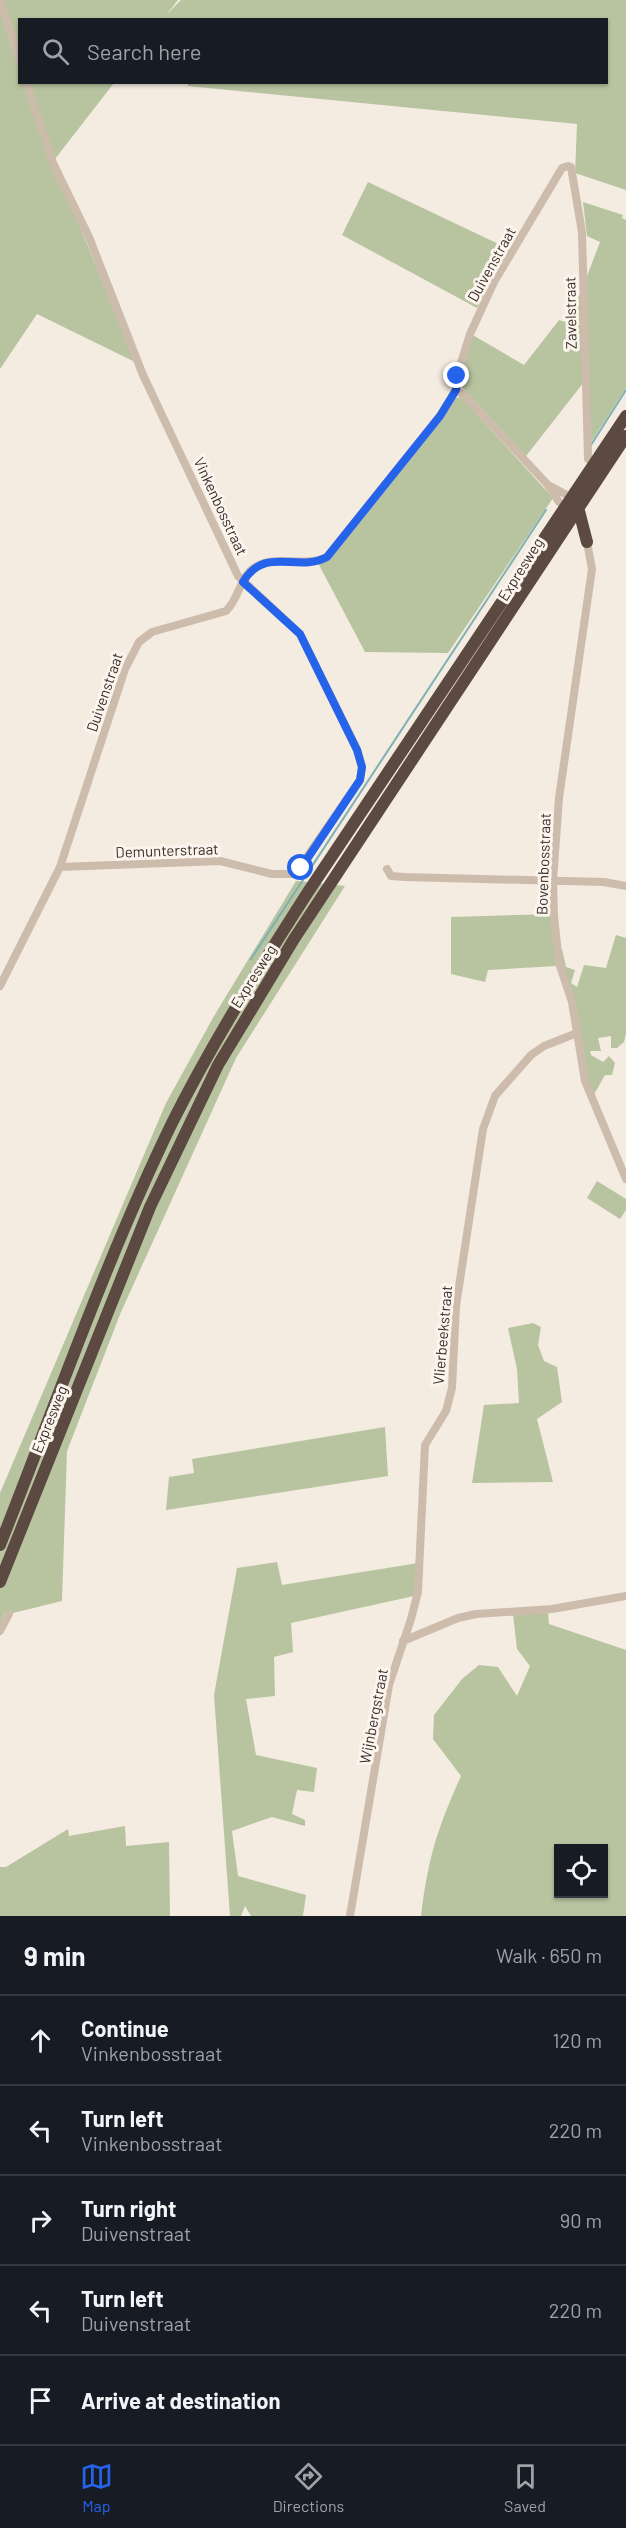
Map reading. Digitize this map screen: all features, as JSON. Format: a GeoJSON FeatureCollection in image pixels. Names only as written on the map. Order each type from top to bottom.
{"type":"FeatureCollection","features":[{"type":"Feature","properties":{"kind":"highway","name":"Expresweg"},"geometry":{"type":"LineString","coordinates":[[0,1545],[137,1202],[195,1078],[236,1006],[289,922],[565,500],[626,416]]}},
{"type":"Feature","properties":{"kind":"highway","name":"Expresweg"},"geometry":{"type":"LineString","coordinates":[[0,1582],[150,1207],[218,1065],[294,939],[479,662],[626,436]]}},
{"type":"Feature","properties":{"kind":"highway"},"geometry":{"type":"LineString","coordinates":[[578,507],[587,542]]}},
{"type":"Feature","properties":{"kind":"highway"},"geometry":{"type":"LineString","coordinates":[[561,533],[573,531],[587,542]]}},
{"type":"Feature","properties":{"kind":"street"},"geometry":{"type":"LineString","coordinates":[[0,0],[18,56]]}},
{"type":"Feature","properties":{"kind":"street","name":"Vinkenbosstraat"},"geometry":{"type":"LineString","coordinates":[[27,84],[53,163],[89,237],[143,375],[243,582],[300,634],[357,750],[362,767],[360,780],[301,868],[295,874],[272,874]]}},
{"type":"Feature","properties":{"kind":"street","name":"Duivenstraat"},"geometry":{"type":"LineString","coordinates":[[0,986],[60,867],[110,713],[134,650],[152,632],[226,611],[232,606],[248,573],[261,564],[276,561],[313,562],[327,557],[440,416],[456,390],[467,341],[494,282],[562,168],[571,167]]}},
{"type":"Feature","properties":{"kind":"street","name":"Zavelstraat"},"geometry":{"type":"LineString","coordinates":[[571,167],[582,232],[588,459]]}},
{"type":"Feature","properties":{"kind":"street"},"geometry":{"type":"LineString","coordinates":[[456,390],[464,395],[547,484],[565,500]]}},
{"type":"Feature","properties":{"kind":"street","name":"Bovenbosstraat"},"geometry":{"type":"LineString","coordinates":[[587,542],[591,569],[559,798],[553,880],[559,963],[572,1002],[585,1081],[626,1179]]}},
{"type":"Feature","properties":{"kind":"street","name":"Demunterstraat"},"geometry":{"type":"LineString","coordinates":[[60,867],[220,861],[272,874]]}},
{"type":"Feature","properties":{"kind":"street"},"geometry":{"type":"LineString","coordinates":[[387,869],[391,876],[404,877],[604,882],[626,886]]}},
{"type":"Feature","properties":{"kind":"street","name":"Vlierbeekstraat"},"geometry":{"type":"LineString","coordinates":[[403,1641],[411,1619],[418,1584],[425,1445],[446,1411],[452,1388],[456,1306],[488,1112],[495,1096],[531,1055],[544,1046],[578,1033]]}},
{"type":"Feature","properties":{"kind":"street"},"geometry":{"type":"LineString","coordinates":[[403,1641],[458,1618],[476,1614],[552,1610],[626,1596]]}},
{"type":"Feature","properties":{"kind":"street"},"geometry":{"type":"LineString","coordinates":[[0,1631],[9,1614]]}},
{"type":"Feature","properties":{"kind":"street","name":"Wijnbergstraat"},"geometry":{"type":"LineString","coordinates":[[350,1916],[389,1685],[403,1641]]}},
{"type":"Feature","properties":{"kind":"green space"},"geometry":{"type":"Polygon","coordinates":[[[0,0],[178,0],[167,14],[181,0],[626,0],[626,190],[575,173],[577,124],[188,86],[188,84],[608,84],[608,18],[18,18],[18,84],[113,84],[51,164],[79,224],[135,362],[37,314],[0,369],[0,0]]]}},
{"type":"Feature","properties":{"kind":"green space"},"geometry":{"type":"Polygon","coordinates":[[[368,182],[509,249],[477,308],[342,235],[368,182]]]}},
{"type":"Feature","properties":{"kind":"green space"},"geometry":{"type":"Polygon","coordinates":[[[583,202],[623,215],[622,218],[626,220],[626,388],[590,444],[584,382],[526,456],[460,385],[459,376],[471,334],[524,365],[559,320],[565,322],[581,292],[600,242],[587,236],[583,202]]]}},
{"type":"Feature","properties":{"kind":"green space"},"geometry":{"type":"Polygon","coordinates":[[[461,397],[553,498],[448,653],[365,652],[318,563],[455,398],[461,397]]]}},
{"type":"Feature","properties":{"kind":"green space"},"geometry":{"type":"Polygon","coordinates":[[[296,881],[345,886],[236,1058],[121,1312],[67,1451],[62,1601],[9,1614],[5,1612],[0,1625],[0,1493],[166,1103],[214,1016],[296,881]]]}},
{"type":"Feature","properties":{"kind":"green space"},"geometry":{"type":"Polygon","coordinates":[[[550,914],[557,949],[562,949],[566,967],[575,970],[571,983],[577,987],[584,965],[606,968],[616,935],[626,938],[626,1033],[624,1042],[617,1048],[611,1048],[611,1036],[598,1038],[601,1051],[590,1051],[591,1055],[603,1062],[609,1056],[615,1063],[612,1075],[605,1075],[592,1098],[572,1002],[557,966],[488,970],[485,982],[451,974],[451,917],[550,914]]]}},
{"type":"Feature","properties":{"kind":"green space"},"geometry":{"type":"Polygon","coordinates":[[[597,1181],[626,1199],[626,1210],[620,1219],[587,1198],[597,1181]]]}},
{"type":"Feature","properties":{"kind":"green space"},"geometry":{"type":"Polygon","coordinates":[[[533,1323],[541,1327],[538,1345],[544,1361],[557,1367],[562,1402],[537,1419],[553,1482],[472,1483],[484,1405],[519,1403],[517,1369],[508,1328],[533,1323]]]}},
{"type":"Feature","properties":{"kind":"green space"},"geometry":{"type":"Polygon","coordinates":[[[385,1427],[388,1476],[166,1510],[169,1477],[194,1473],[192,1459],[385,1427]]]}},
{"type":"Feature","properties":{"kind":"green space"},"geometry":{"type":"Polygon","coordinates":[[[277,1562],[282,1585],[418,1563],[414,1596],[291,1623],[293,1652],[274,1657],[275,1696],[246,1699],[256,1755],[317,1768],[314,1792],[297,1790],[292,1814],[305,1820],[305,1826],[272,1817],[232,1831],[238,1876],[306,1895],[303,1916],[251,1916],[245,1906],[241,1916],[230,1916],[214,1695],[237,1568],[277,1562]]]}},
{"type":"Feature","properties":{"kind":"green space"},"geometry":{"type":"Polygon","coordinates":[[[548,1613],[549,1624],[626,1650],[626,1916],[421,1916],[435,1844],[461,1776],[433,1739],[434,1715],[462,1679],[479,1665],[498,1667],[517,1696],[530,1666],[517,1649],[513,1614],[548,1613]]]}},
{"type":"Feature","properties":{"kind":"green space"},"geometry":{"type":"Polygon","coordinates":[[[125,1826],[126,1846],[169,1842],[170,1916],[0,1916],[0,1867],[6,1867],[68,1829],[69,1836],[125,1826]]]}},
{"type":"Feature","properties":{"kind":"waterway"},"geometry":{"type":"LineString","coordinates":[[591,445],[626,390]]}},
{"type":"Feature","properties":{"kind":"waterway"},"geometry":{"type":"LineString","coordinates":[[251,959],[546,510]]}},
{"type":"Feature","properties":{"kind":"route"},"geometry":{"type":"LineString","coordinates":[[301,868],[360,780],[362,767],[357,750],[300,634],[243,582],[248,573],[261,564],[276,561],[317,562],[327,557],[440,416],[456,390],[457,376]]}}]}
